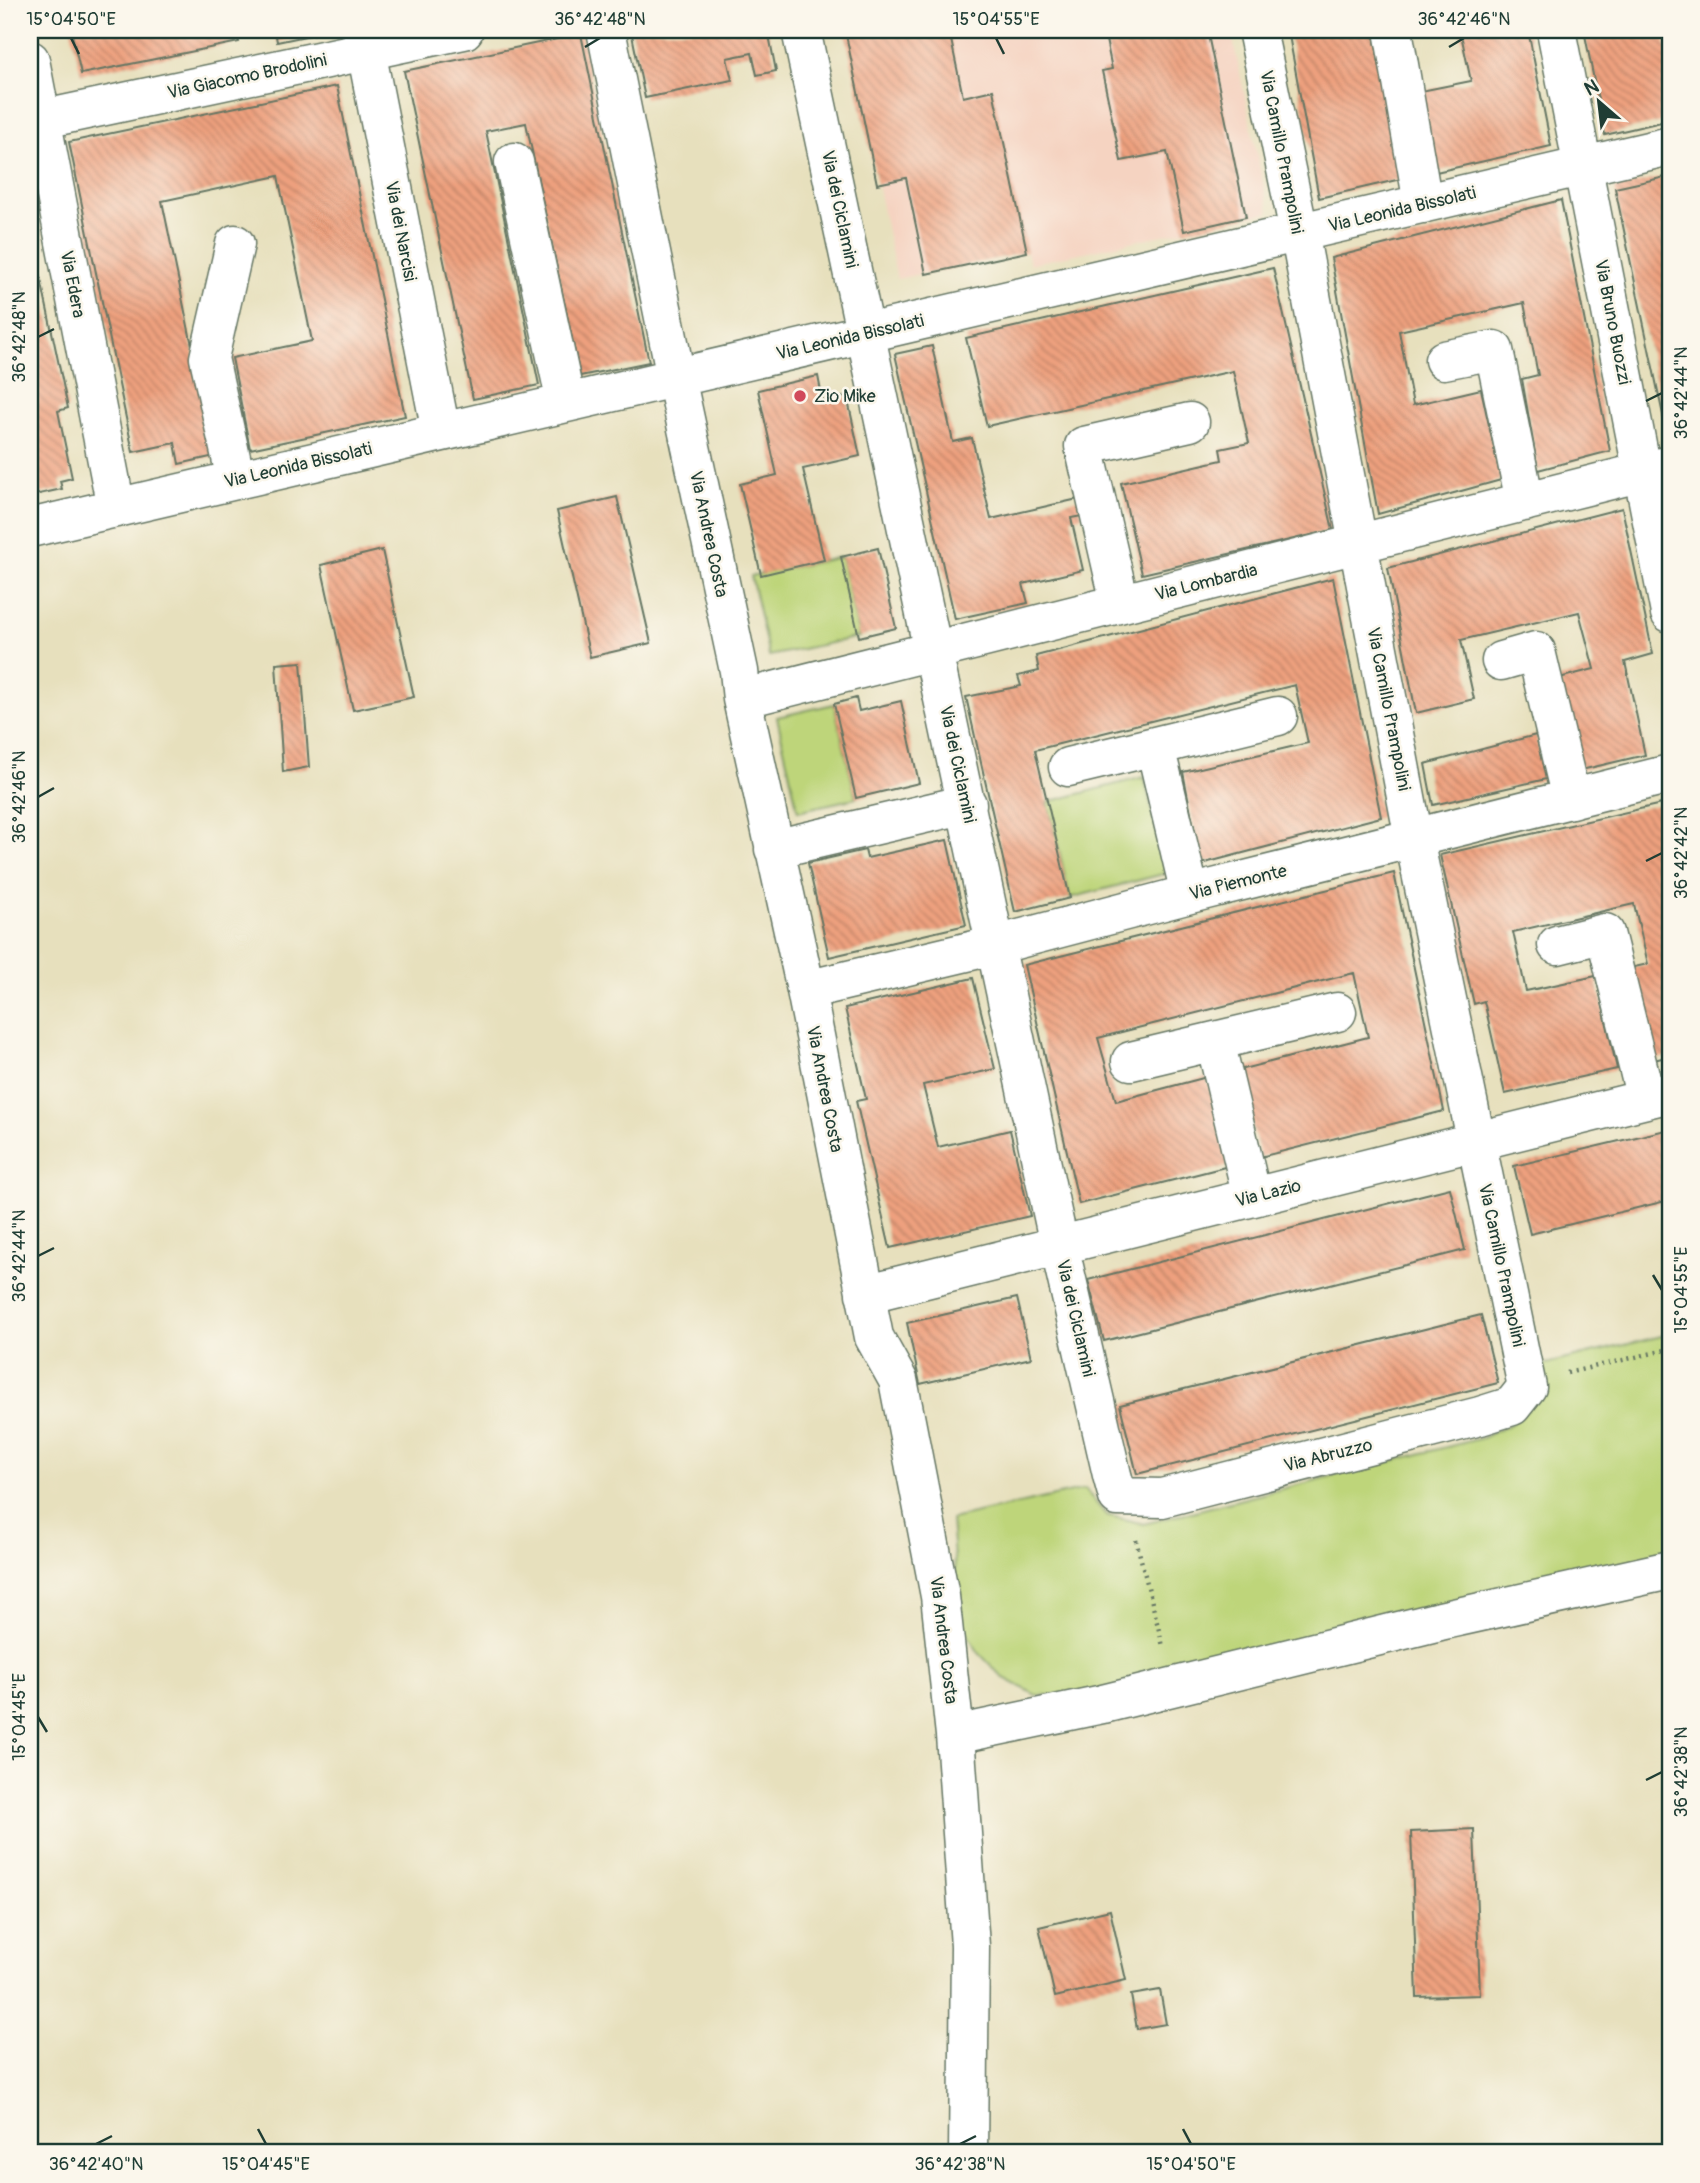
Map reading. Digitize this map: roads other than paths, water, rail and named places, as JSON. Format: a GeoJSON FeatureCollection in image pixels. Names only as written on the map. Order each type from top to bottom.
{"type":"FeatureCollection","features":[{"type":"Feature","properties":{"kind":"street","name":"Via Giacomo Brodolini"},"geometry":{"type":"LineString","coordinates":[[35,121],[364,40],[464,30]]}},
{"type":"Feature","properties":{"kind":"street","name":"Via Andrea Costa"},"geometry":{"type":"LineString","coordinates":[[606,30],[742,699],[806,990],[874,1337],[898,1380],[940,1596],[955,1735],[970,1946],[968,2153]]}},
{"type":"Feature","properties":{"kind":"street","name":"Via dei Ciclamini"},"geometry":{"type":"LineString","coordinates":[[801,30],[1059,1245],[1118,1497]]}},
{"type":"Feature","properties":{"kind":"street","name":"Via Camillo Prampolini"},"geometry":{"type":"LineString","coordinates":[[1257,30],[1414,839],[1527,1387]]}},
{"type":"Feature","properties":{"kind":"street"},"geometry":{"type":"LineString","coordinates":[[1393,30],[1423,204]]}},
{"type":"Feature","properties":{"kind":"street","name":"Via Bruno Buozzi"},"geometry":{"type":"LineString","coordinates":[[1556,30],[1583,167],[1656,469],[1670,613]]}},
{"type":"Feature","properties":{"kind":"street","name":"Via dei Narcisi"},"geometry":{"type":"LineString","coordinates":[[364,40],[440,432]]}},
{"type":"Feature","properties":{"kind":"street","name":"Via Edera"},"geometry":{"type":"LineString","coordinates":[[30,60],[35,121],[116,508]]}},
{"type":"Feature","properties":{"kind":"street","name":"Via Leonida Bissolati"},"geometry":{"type":"LineString","coordinates":[[30,528],[1670,146]]}},
{"type":"Feature","properties":{"kind":"street"},"geometry":{"type":"LineString","coordinates":[[514,162],[566,403]]}},
{"type":"Feature","properties":{"kind":"street"},"geometry":{"type":"LineString","coordinates":[[235,244],[209,358],[236,480]]}},
{"type":"Feature","properties":{"kind":"street"},"geometry":{"type":"LineString","coordinates":[[1444,360],[1494,350],[1525,502]]}},
{"type":"Feature","properties":{"kind":"street"},"geometry":{"type":"LineString","coordinates":[[1120,603],[1084,446],[1190,422]]}},
{"type":"Feature","properties":{"kind":"street","name":"Via Lombardia"},"geometry":{"type":"LineString","coordinates":[[742,699],[1656,469]]}},
{"type":"Feature","properties":{"kind":"street"},"geometry":{"type":"LineString","coordinates":[[1501,661],[1536,651],[1570,799]]}},
{"type":"Feature","properties":{"kind":"street"},"geometry":{"type":"LineString","coordinates":[[1069,766],[1278,716]]}},
{"type":"Feature","properties":{"kind":"street"},"geometry":{"type":"LineString","coordinates":[[1155,746],[1190,894]]}},
{"type":"Feature","properties":{"kind":"street","name":"Via Piemonte"},"geometry":{"type":"LineString","coordinates":[[806,990],[996,945],[1670,774]]}},
{"type":"Feature","properties":{"kind":"street"},"geometry":{"type":"LineString","coordinates":[[774,849],[967,804]]}},
{"type":"Feature","properties":{"kind":"street"},"geometry":{"type":"LineString","coordinates":[[1557,945],[1605,933],[1658,1096]]}},
{"type":"Feature","properties":{"kind":"street"},"geometry":{"type":"LineString","coordinates":[[1130,1061],[1337,1012]]}},
{"type":"Feature","properties":{"kind":"street"},"geometry":{"type":"LineString","coordinates":[[1215,1041],[1252,1197]]}},
{"type":"Feature","properties":{"kind":"street","name":"Via Lazio"},"geometry":{"type":"LineString","coordinates":[[865,1294],[1658,1096]]}},
{"type":"Feature","properties":{"kind":"street","name":"Via Abruzzo"},"geometry":{"type":"LineString","coordinates":[[1118,1497],[1162,1498],[1480,1416],[1512,1406],[1527,1387]]}},
{"type":"Feature","properties":{"kind":"street"},"geometry":{"type":"LineString","coordinates":[[955,1735],[1104,1704],[1440,1621],[1670,1570]]}},
{"type":"Feature","properties":{"kind":"place","name":"Zio Mike"},"geometry":{"type":"Point","coordinates":[800,396]}}]}
